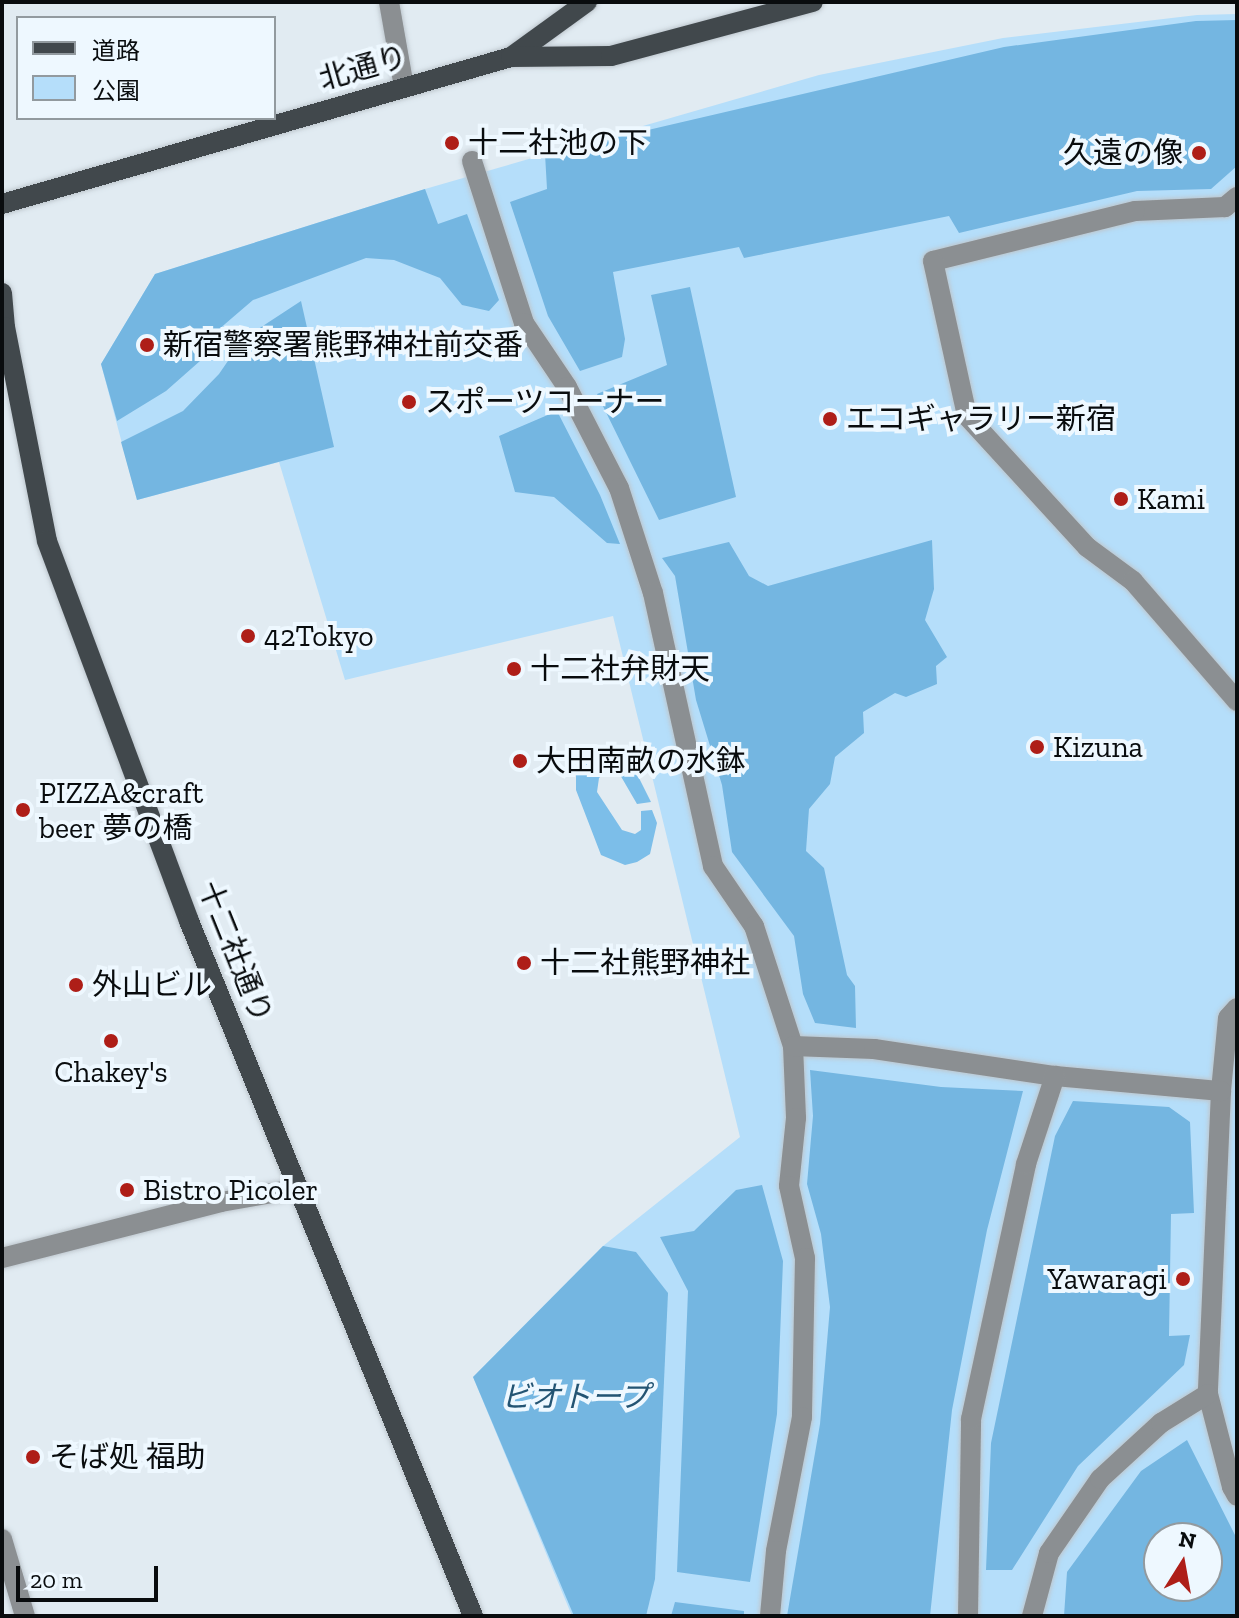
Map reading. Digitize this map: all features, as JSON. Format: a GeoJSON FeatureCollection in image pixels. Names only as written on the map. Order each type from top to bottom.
{"type":"FeatureCollection","features":[{"type":"Feature","properties":{"kind":"main road","name":"北通り"},"geometry":{"type":"LineString","coordinates":[[511,57],[587,2]]}},
{"type":"Feature","properties":{"kind":"main road","name":"北通り"},"geometry":{"type":"LineString","coordinates":[[2,204],[511,57],[611,56],[813,2]]}},
{"type":"Feature","properties":{"kind":"main road","name":"十二社通り"},"geometry":{"type":"LineString","coordinates":[[2,293],[5,327],[47,541],[189,921],[473,1616]]}},
{"type":"Feature","properties":{"kind":"street"},"geometry":{"type":"LineString","coordinates":[[389,2],[404,87]]}},
{"type":"Feature","properties":{"kind":"street"},"geometry":{"type":"LineString","coordinates":[[472,161],[524,323],[567,387],[619,488],[653,593],[713,866],[754,926],[793,1046],[796,1118],[789,1186],[805,1258],[802,1417],[776,1551],[770,1616]]}},
{"type":"Feature","properties":{"kind":"street"},"geometry":{"type":"LineString","coordinates":[[1237,197],[1225,207],[1135,211],[933,261],[967,416],[1087,547],[1133,581],[1237,701]]}},
{"type":"Feature","properties":{"kind":"street"},"geometry":{"type":"LineString","coordinates":[[1237,1008],[1228,1018],[1221,1091],[1208,1394],[1237,1496]]}},
{"type":"Feature","properties":{"kind":"street"},"geometry":{"type":"LineString","coordinates":[[793,1046],[874,1049],[1055,1076],[1221,1091]]}},
{"type":"Feature","properties":{"kind":"street"},"geometry":{"type":"LineString","coordinates":[[968,1616],[971,1419],[1026,1164],[1055,1076]]}},
{"type":"Feature","properties":{"kind":"street"},"geometry":{"type":"LineString","coordinates":[[2,1258],[221,1202],[300,1188]]}},
{"type":"Feature","properties":{"kind":"street"},"geometry":{"type":"LineString","coordinates":[[1032,1616],[1049,1553],[1100,1479],[1161,1423],[1208,1394]]}},
{"type":"Feature","properties":{"kind":"street"},"geometry":{"type":"LineString","coordinates":[[2,1539],[24,1616]]}},
{"type":"Feature","properties":{"kind":"green space"},"geometry":{"type":"Polygon","coordinates":[[[1237,14],[1237,1616],[572,1616],[473,1377],[603,1246],[740,1137],[613,616],[345,680],[279,462],[137,500],[101,364],[155,274],[425,189],[819,75],[1003,38],[1197,15],[1237,14]]]}},
{"type":"Feature","properties":{"kind":"green space"},"geometry":{"type":"Polygon","coordinates":[[[1237,20],[1237,166],[1211,189],[1137,191],[959,233],[949,216],[744,258],[739,247],[613,272],[625,339],[622,357],[580,371],[548,316],[510,202],[547,189],[545,154],[1004,47],[1196,21],[1237,20]]]}},
{"type":"Feature","properties":{"kind":"green space"},"geometry":{"type":"Polygon","coordinates":[[[425,189],[438,224],[467,214],[499,300],[489,311],[462,305],[440,278],[394,260],[366,258],[253,300],[218,330],[200,361],[166,391],[117,421],[101,364],[155,274],[425,189]]]}},
{"type":"Feature","properties":{"kind":"green space"},"geometry":{"type":"Polygon","coordinates":[[[690,287],[736,497],[659,520],[597,394],[667,365],[651,295],[690,287]]]}},
{"type":"Feature","properties":{"kind":"green space"},"geometry":{"type":"Polygon","coordinates":[[[301,301],[334,447],[137,500],[121,442],[183,411],[219,374],[243,339],[301,301]]]}},
{"type":"Feature","properties":{"kind":"green space"},"geometry":{"type":"Polygon","coordinates":[[[557,411],[600,495],[620,544],[607,543],[554,497],[515,492],[499,436],[557,411]]]}},
{"type":"Feature","properties":{"kind":"green space"},"geometry":{"type":"Polygon","coordinates":[[[932,540],[934,589],[925,620],[947,657],[936,666],[937,684],[906,697],[895,693],[863,712],[864,733],[835,757],[830,784],[809,809],[806,851],[824,868],[847,975],[855,986],[856,1028],[815,1023],[803,994],[794,936],[732,852],[722,785],[696,700],[675,576],[662,558],[729,542],[749,576],[768,586],[932,540]]]}},
{"type":"Feature","properties":{"kind":"green space"},"geometry":{"type":"Polygon","coordinates":[[[810,1070],[941,1087],[1023,1091],[987,1230],[952,1410],[930,1616],[787,1616],[820,1424],[830,1307],[821,1234],[807,1184],[813,1116],[810,1070]]]}},
{"type":"Feature","properties":{"kind":"green space"},"geometry":{"type":"Polygon","coordinates":[[[1073,1101],[1169,1107],[1190,1122],[1194,1213],[1171,1214],[1169,1336],[1190,1335],[1184,1365],[1078,1466],[1012,1570],[986,1570],[991,1443],[1055,1136],[1073,1101]]]}},
{"type":"Feature","properties":{"kind":"green space"},"geometry":{"type":"Polygon","coordinates":[[[762,1185],[783,1261],[777,1414],[750,1582],[677,1572],[688,1291],[660,1237],[694,1231],[736,1190],[762,1185]]]}},
{"type":"Feature","properties":{"kind":"green space","name":"ビオトープ"},"geometry":{"type":"Polygon","coordinates":[[[603,1246],[636,1252],[668,1293],[655,1579],[646,1616],[574,1616],[473,1377],[603,1246]]]}},
{"type":"Feature","properties":{"kind":"green space"},"geometry":{"type":"Polygon","coordinates":[[[1187,1440],[1237,1539],[1237,1616],[1064,1616],[1067,1572],[1141,1471],[1187,1440]]]}},
{"type":"Feature","properties":{"kind":"green space"},"geometry":{"type":"Polygon","coordinates":[[[675,1602],[744,1611],[744,1616],[671,1616],[675,1602]]]}},
{"type":"Feature","properties":{"kind":"shaded area"},"geometry":{"type":"Polygon","coordinates":[[[597,751],[628,756],[651,802],[637,804],[619,773],[607,771],[599,778],[597,792],[622,830],[635,834],[641,830],[641,811],[652,810],[657,823],[650,854],[637,862],[625,865],[601,855],[576,790],[576,772],[582,758],[597,751]]]}},
{"type":"Feature","properties":{"kind":"place","name":"十二社池の下"},"geometry":{"type":"Point","coordinates":[452,143]}},
{"type":"Feature","properties":{"kind":"place","name":"久遠の像"},"geometry":{"type":"Point","coordinates":[1199,153]}},
{"type":"Feature","properties":{"kind":"place","name":"新宿警察署熊野神社前交番"},"geometry":{"type":"Point","coordinates":[147,345]}},
{"type":"Feature","properties":{"kind":"place","name":"スポーツコーナー"},"geometry":{"type":"Point","coordinates":[409,402]}},
{"type":"Feature","properties":{"kind":"place","name":"エコギャラリー新宿"},"geometry":{"type":"Point","coordinates":[830,419]}},
{"type":"Feature","properties":{"kind":"place","name":"Kami"},"geometry":{"type":"Point","coordinates":[1121,499]}},
{"type":"Feature","properties":{"kind":"place","name":"42Tokyo"},"geometry":{"type":"Point","coordinates":[248,636]}},
{"type":"Feature","properties":{"kind":"place","name":"十二社弁財天"},"geometry":{"type":"Point","coordinates":[514,669]}},
{"type":"Feature","properties":{"kind":"place","name":"Kizuna"},"geometry":{"type":"Point","coordinates":[1037,747]}},
{"type":"Feature","properties":{"kind":"place","name":"大田南畝の水鉢"},"geometry":{"type":"Point","coordinates":[520,761]}},
{"type":"Feature","properties":{"kind":"place","name":"PIZZA&craft beer 夢の橋"},"geometry":{"type":"Point","coordinates":[23,810]}},
{"type":"Feature","properties":{"kind":"place","name":"十二社熊野神社"},"geometry":{"type":"Point","coordinates":[524,963]}},
{"type":"Feature","properties":{"kind":"place","name":"外山ビル"},"geometry":{"type":"Point","coordinates":[76,985]}},
{"type":"Feature","properties":{"kind":"place","name":"Chakey's"},"geometry":{"type":"Point","coordinates":[111,1041]}},
{"type":"Feature","properties":{"kind":"place","name":"Bistro Picoler"},"geometry":{"type":"Point","coordinates":[127,1190]}},
{"type":"Feature","properties":{"kind":"place","name":"Yawaragi"},"geometry":{"type":"Point","coordinates":[1183,1279]}},
{"type":"Feature","properties":{"kind":"place","name":"そば処 福助"},"geometry":{"type":"Point","coordinates":[33,1457]}}]}
